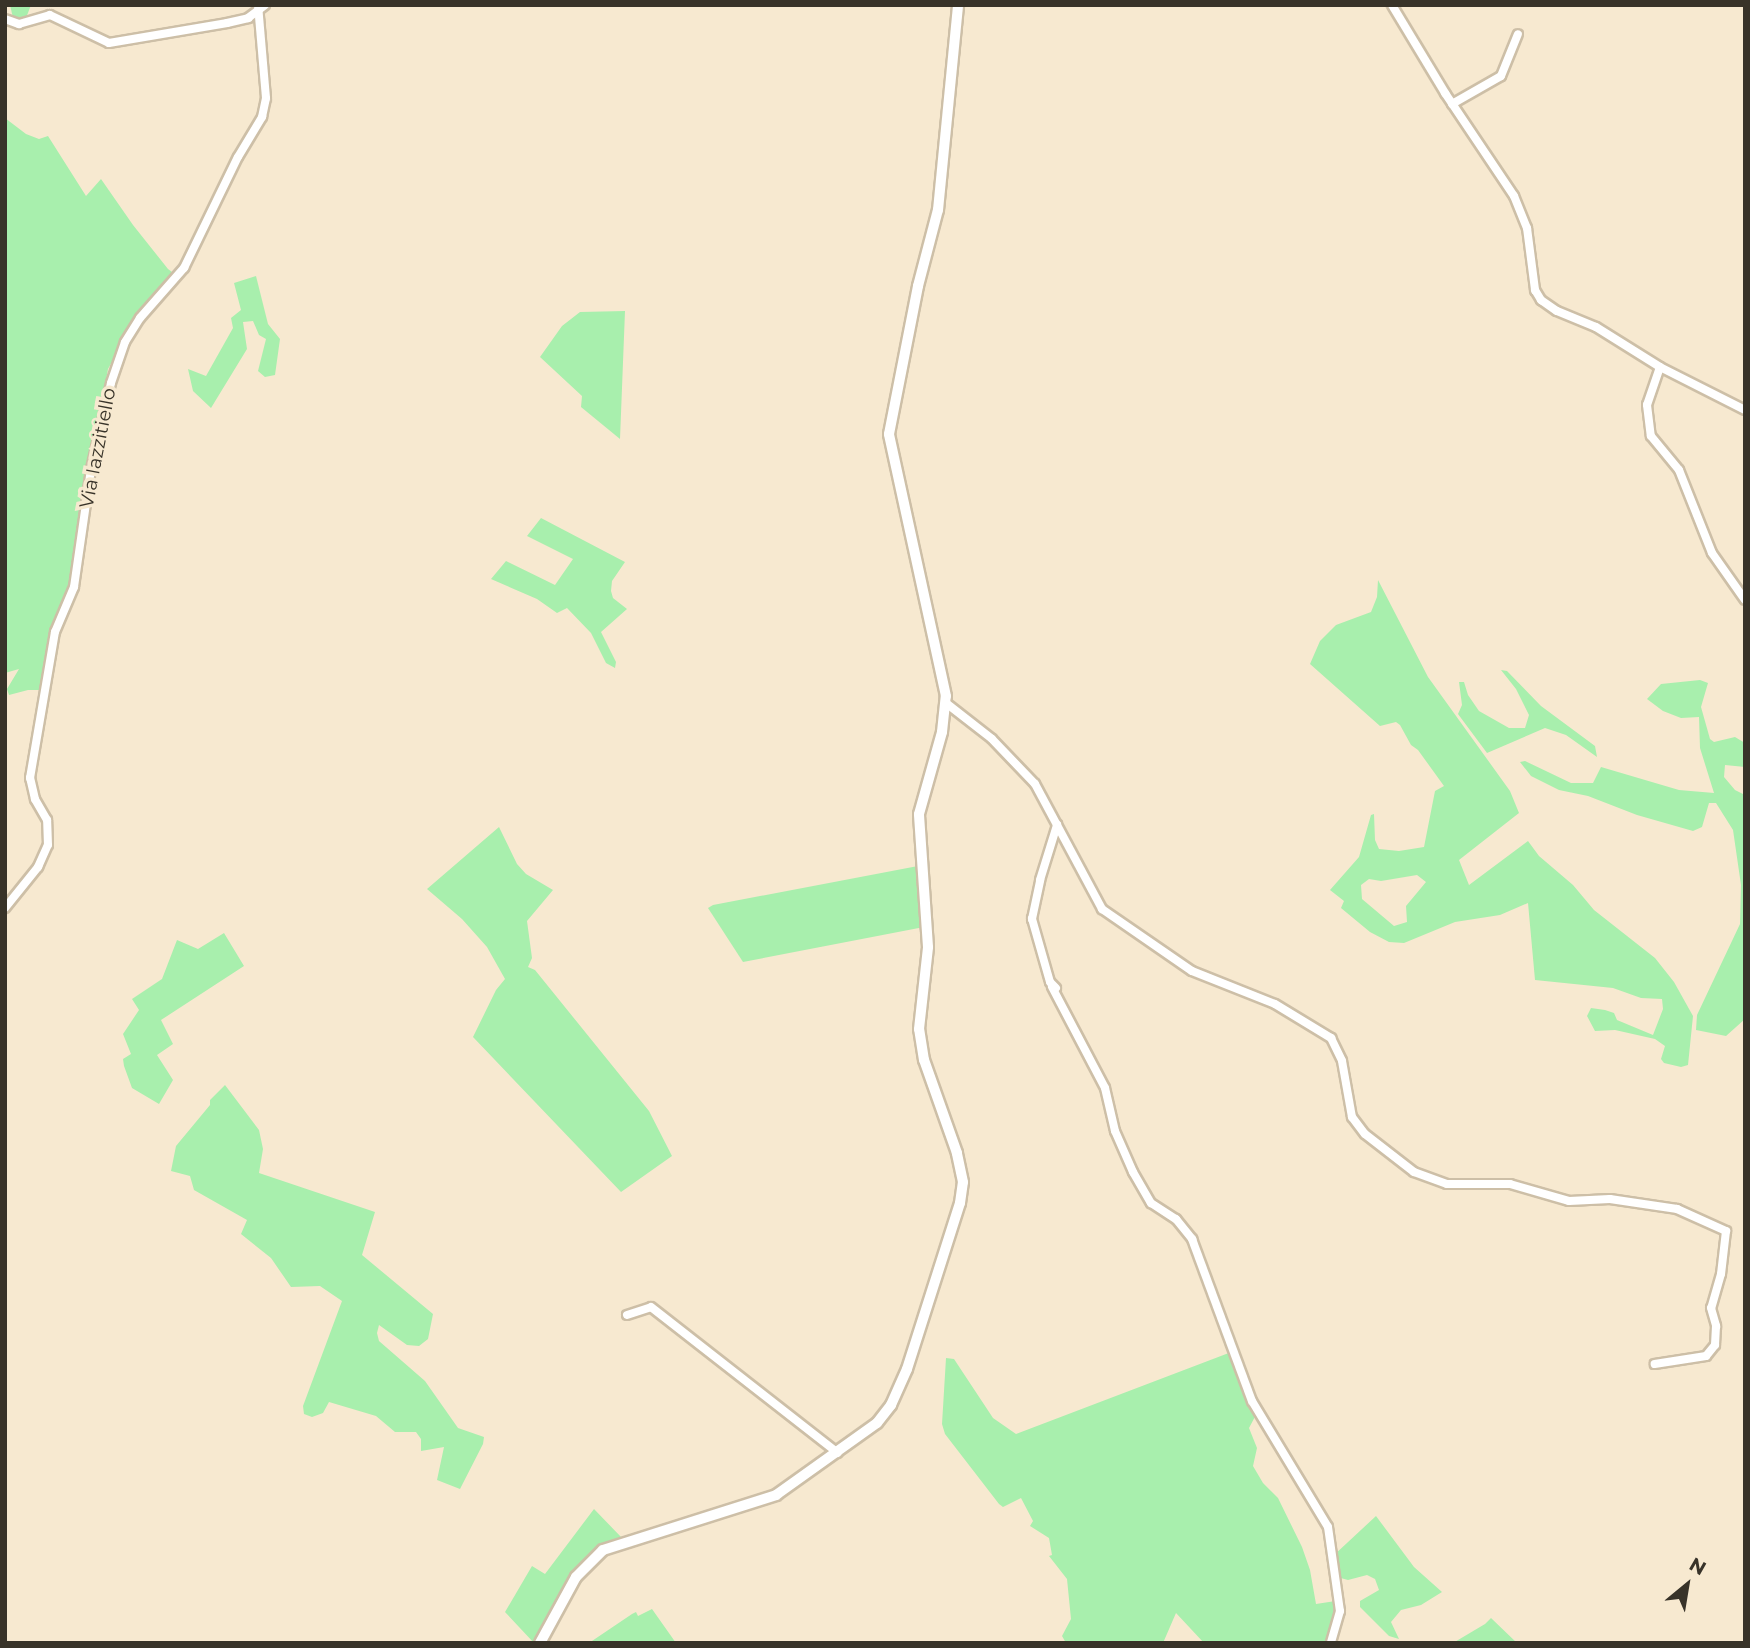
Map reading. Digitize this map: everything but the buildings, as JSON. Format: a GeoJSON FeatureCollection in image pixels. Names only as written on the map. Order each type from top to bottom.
{"type":"FeatureCollection","features":[{"type":"Feature","properties":{"kind":"main road"},"geometry":{"type":"LineString","coordinates":[[540,1643],[576,1577],[603,1550],[776,1495],[877,1423],[899,1390],[962,1189],[957,1153],[924,1060],[919,1020],[928,947],[919,818],[942,732],[946,703],[888,434],[918,286],[942,191],[958,5]]}},
{"type":"Feature","properties":{"kind":"street"},"geometry":{"type":"LineString","coordinates":[[5,19],[19,24],[50,15],[109,43],[227,23],[265,5]]}},
{"type":"Feature","properties":{"kind":"street"},"geometry":{"type":"LineString","coordinates":[[1392,5],[1452,104],[1500,172],[1517,203],[1530,244],[1535,290],[1541,300],[1610,335],[1660,367],[1745,410]]}},
{"type":"Feature","properties":{"kind":"street","name":"Via Iazzitiello"},"geometry":{"type":"LineString","coordinates":[[5,908],[38,867],[48,845],[47,820],[35,799],[30,778],[55,632],[74,587],[91,469],[111,383],[125,342],[140,318],[184,268],[262,117],[266,98],[258,9]]}},
{"type":"Feature","properties":{"kind":"street"},"geometry":{"type":"LineString","coordinates":[[1452,104],[1501,76],[1518,34]]}},
{"type":"Feature","properties":{"kind":"street"},"geometry":{"type":"LineString","coordinates":[[1660,367],[1647,405],[1651,436],[1679,470],[1712,553],[1745,600]]}},
{"type":"Feature","properties":{"kind":"street"},"geometry":{"type":"LineString","coordinates":[[946,703],[976,725],[1024,771],[1043,797],[1097,904],[1112,918],[1192,971],[1275,1004],[1331,1038],[1342,1061],[1352,1117],[1365,1134],[1414,1172],[1447,1184],[1516,1185],[1569,1201],[1610,1199],[1678,1209],[1726,1231],[1721,1274],[1711,1308],[1716,1326],[1715,1345],[1706,1356],[1655,1364]]}},
{"type":"Feature","properties":{"kind":"street"},"geometry":{"type":"LineString","coordinates":[[1057,825],[1040,880],[1032,919],[1055,988],[1105,1088],[1115,1131],[1133,1172],[1151,1203],[1176,1219],[1192,1239],[1252,1401],[1328,1527],[1340,1611],[1331,1643]]}},
{"type":"Feature","properties":{"kind":"street"},"geometry":{"type":"LineString","coordinates":[[627,1315],[651,1307],[838,1453]]}},
{"type":"Feature","properties":{"kind":"green space"},"geometry":{"type":"Polygon","coordinates":[[[10,5],[31,5],[26,18],[14,22],[10,5]]]}},
{"type":"Feature","properties":{"kind":"green space"},"geometry":{"type":"Polygon","coordinates":[[[5,118],[26,134],[39,139],[48,136],[86,196],[101,179],[133,225],[168,269],[176,275],[131,327],[108,369],[68,599],[43,690],[28,690],[9,695],[7,689],[19,669],[5,673],[5,118]]]}},
{"type":"Feature","properties":{"kind":"green space"},"geometry":{"type":"Polygon","coordinates":[[[256,276],[268,324],[280,339],[275,375],[265,377],[258,371],[266,339],[259,335],[253,321],[243,322],[247,349],[211,408],[193,391],[188,369],[206,376],[233,328],[231,318],[241,310],[234,283],[256,276]]]}},
{"type":"Feature","properties":{"kind":"green space"},"geometry":{"type":"Polygon","coordinates":[[[625,311],[620,439],[581,407],[582,396],[540,357],[562,326],[580,312],[625,311]]]}},
{"type":"Feature","properties":{"kind":"green space"},"geometry":{"type":"Polygon","coordinates":[[[541,518],[625,562],[612,581],[611,591],[613,598],[627,609],[601,632],[616,662],[615,668],[606,663],[591,633],[567,608],[557,613],[537,599],[491,579],[506,561],[555,585],[573,559],[527,536],[541,518]]]}},
{"type":"Feature","properties":{"kind":"green space"},"geometry":{"type":"Polygon","coordinates":[[[1378,580],[1428,677],[1510,791],[1519,813],[1459,860],[1469,885],[1528,841],[1539,856],[1573,885],[1594,910],[1655,958],[1674,982],[1693,1016],[1688,1065],[1681,1067],[1664,1063],[1661,1059],[1665,1046],[1655,1039],[1615,1030],[1595,1031],[1587,1016],[1591,1008],[1605,1010],[1614,1013],[1617,1020],[1653,1035],[1663,1009],[1662,999],[1641,998],[1613,988],[1535,980],[1528,903],[1500,915],[1455,922],[1404,943],[1389,942],[1370,932],[1341,908],[1344,901],[1330,890],[1359,857],[1371,815],[1374,814],[1375,840],[1379,849],[1399,851],[1424,847],[1435,791],[1444,786],[1418,750],[1411,745],[1400,725],[1396,722],[1380,726],[1310,664],[1320,641],[1336,625],[1371,612],[1377,597],[1378,580]],[[1417,875],[1381,881],[1369,879],[1361,885],[1362,899],[1394,926],[1407,922],[1406,906],[1426,882],[1417,875]]]}},
{"type":"Feature","properties":{"kind":"green space"},"geometry":{"type":"Polygon","coordinates":[[[1501,670],[1507,671],[1541,706],[1595,746],[1597,757],[1566,735],[1545,728],[1487,753],[1458,714],[1462,705],[1459,682],[1464,682],[1468,695],[1479,711],[1509,728],[1525,728],[1529,715],[1516,689],[1501,670]]]}},
{"type":"Feature","properties":{"kind":"green space"},"geometry":{"type":"Polygon","coordinates":[[[1700,680],[1708,683],[1701,707],[1710,739],[1714,742],[1735,737],[1745,743],[1745,767],[1725,765],[1724,777],[1735,790],[1745,795],[1745,1019],[1726,1036],[1696,1030],[1697,1015],[1740,924],[1741,885],[1733,830],[1716,803],[1709,803],[1702,827],[1693,831],[1637,815],[1588,796],[1559,790],[1531,776],[1520,762],[1525,761],[1571,783],[1593,783],[1601,767],[1679,790],[1714,793],[1700,748],[1699,717],[1681,718],[1663,711],[1647,699],[1661,684],[1700,680]]]}},
{"type":"Feature","properties":{"kind":"green space"},"geometry":{"type":"Polygon","coordinates":[[[499,827],[517,864],[526,874],[553,890],[527,921],[532,958],[528,967],[535,970],[649,1111],[672,1156],[621,1192],[473,1037],[496,990],[505,979],[487,947],[462,919],[427,889],[499,827]]]}},
{"type":"Feature","properties":{"kind":"green space"},"geometry":{"type":"Polygon","coordinates":[[[918,866],[924,927],[743,962],[708,908],[713,905],[918,866]]]}},
{"type":"Feature","properties":{"kind":"green space"},"geometry":{"type":"Polygon","coordinates":[[[224,933],[244,966],[161,1020],[173,1044],[157,1055],[173,1080],[159,1104],[132,1088],[124,1066],[123,1059],[131,1054],[123,1034],[139,1010],[132,999],[162,979],[177,940],[198,949],[224,933]]]}},
{"type":"Feature","properties":{"kind":"green space"},"geometry":{"type":"Polygon","coordinates":[[[225,1085],[259,1130],[263,1149],[259,1173],[375,1212],[362,1255],[433,1314],[428,1339],[419,1346],[407,1345],[379,1325],[379,1341],[425,1381],[458,1428],[484,1437],[460,1489],[437,1480],[444,1447],[421,1451],[421,1439],[416,1432],[395,1432],[376,1416],[329,1402],[323,1413],[312,1417],[304,1414],[303,1406],[342,1301],[320,1286],[291,1287],[271,1258],[241,1234],[247,1220],[194,1190],[190,1176],[171,1171],[176,1146],[210,1105],[210,1100],[225,1085]]]}},
{"type":"Feature","properties":{"kind":"green space"},"geometry":{"type":"Polygon","coordinates":[[[1234,1351],[1257,1413],[1249,1428],[1257,1448],[1253,1466],[1263,1483],[1278,1498],[1302,1547],[1310,1570],[1316,1604],[1342,1600],[1333,1643],[1204,1643],[1176,1613],[1163,1643],[1066,1643],[1062,1636],[1071,1619],[1067,1579],[1049,1556],[1052,1555],[1049,1538],[1030,1526],[1033,1521],[1021,1498],[1003,1507],[999,1504],[945,1434],[942,1424],[946,1358],[954,1359],[993,1418],[1016,1434],[1234,1351]]]}},
{"type":"Feature","properties":{"kind":"green space"},"geometry":{"type":"Polygon","coordinates":[[[594,1509],[622,1538],[603,1546],[585,1560],[537,1643],[534,1643],[505,1612],[532,1566],[545,1574],[594,1509]]]}},
{"type":"Feature","properties":{"kind":"green space"},"geometry":{"type":"Polygon","coordinates":[[[1376,1516],[1414,1567],[1442,1592],[1421,1605],[1401,1610],[1391,1622],[1399,1639],[1389,1636],[1360,1607],[1360,1601],[1379,1590],[1375,1579],[1367,1575],[1348,1580],[1337,1577],[1333,1556],[1376,1516]]]}},
{"type":"Feature","properties":{"kind":"green space"},"geometry":{"type":"Polygon","coordinates":[[[652,1609],[676,1643],[589,1643],[632,1614],[636,1612],[638,1616],[652,1609]]]}},
{"type":"Feature","properties":{"kind":"green space"},"geometry":{"type":"Polygon","coordinates":[[[1491,1618],[1517,1643],[1453,1643],[1485,1624],[1491,1618]]]}}]}
